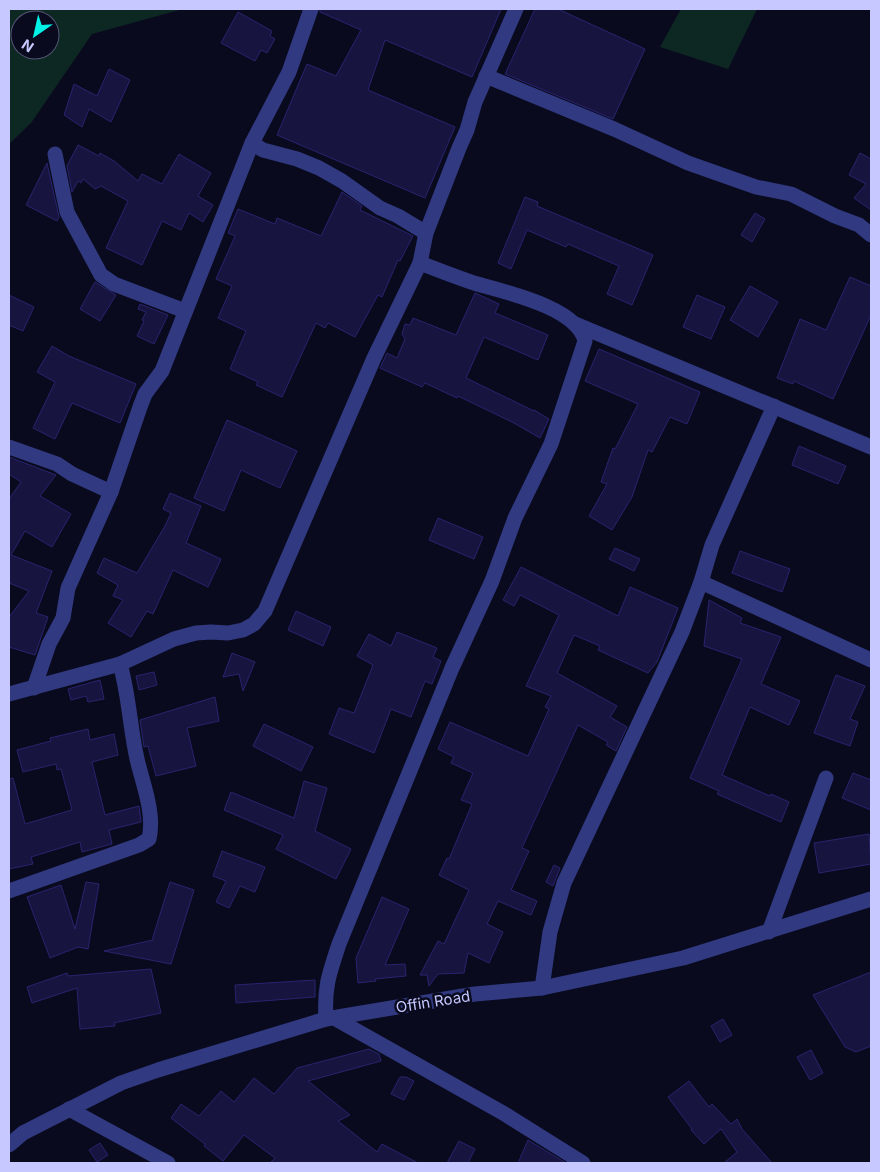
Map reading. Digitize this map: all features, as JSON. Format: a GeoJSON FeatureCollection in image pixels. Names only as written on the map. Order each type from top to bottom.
{"type":"FeatureCollection","features":[{"type":"Feature","properties":{"kind":"street"},"geometry":{"type":"LineString","coordinates":[[34,688],[49,644],[63,618],[68,588],[111,492],[140,406],[162,371],[252,143],[289,72],[311,9]]}},
{"type":"Feature","properties":{"kind":"street"},"geometry":{"type":"LineString","coordinates":[[9,694],[120,664],[174,640],[196,634],[211,632],[228,634],[244,630],[254,624],[265,611],[374,358],[420,263],[426,233],[467,130],[475,102],[516,9]]}},
{"type":"Feature","properties":{"kind":"street"},"geometry":{"type":"LineString","coordinates":[[486,76],[614,129],[688,163],[756,187],[791,194],[859,225],[871,235]]}},
{"type":"Feature","properties":{"kind":"street"},"geometry":{"type":"LineString","coordinates":[[252,143],[263,150],[297,159],[319,168],[342,181],[380,208],[398,216],[426,233]]}},
{"type":"Feature","properties":{"kind":"street"},"geometry":{"type":"LineString","coordinates":[[55,154],[67,212],[101,275],[114,284],[186,311]]}},
{"type":"Feature","properties":{"kind":"street"},"geometry":{"type":"LineString","coordinates":[[420,263],[474,282],[530,298],[575,324],[871,447]]}},
{"type":"Feature","properties":{"kind":"street"},"geometry":{"type":"LineString","coordinates":[[575,324],[584,335],[586,341],[551,444],[515,518],[492,581],[452,668],[339,944],[327,981],[325,998],[330,1019],[503,1113],[583,1163]]}},
{"type":"Feature","properties":{"kind":"street"},"geometry":{"type":"LineString","coordinates":[[542,988],[550,932],[564,883],[682,632],[701,582],[712,545],[774,406]]}},
{"type":"Feature","properties":{"kind":"street"},"geometry":{"type":"LineString","coordinates":[[9,447],[57,464],[72,474],[111,492]]}},
{"type":"Feature","properties":{"kind":"street"},"geometry":{"type":"LineString","coordinates":[[701,582],[871,660]]}},
{"type":"Feature","properties":{"kind":"street"},"geometry":{"type":"LineString","coordinates":[[9,891],[140,846],[149,839],[152,827],[144,781],[137,759],[130,711],[120,664]]}},
{"type":"Feature","properties":{"kind":"street"},"geometry":{"type":"LineString","coordinates":[[769,932],[826,778]]}},
{"type":"Feature","properties":{"kind":"street","name":"Offin Road"},"geometry":{"type":"LineString","coordinates":[[9,1145],[24,1133],[121,1083],[158,1070],[330,1019],[475,994],[542,988],[682,958],[871,899]]}},
{"type":"Feature","properties":{"kind":"street"},"geometry":{"type":"LineString","coordinates":[[69,1109],[168,1163]]}},
{"type":"Feature","properties":{"kind":"green space"},"geometry":{"type":"Polygon","coordinates":[[[9,9],[183,9],[92,34],[31,123],[9,144],[9,9]]]}},
{"type":"Feature","properties":{"kind":"green space"},"geometry":{"type":"Polygon","coordinates":[[[681,9],[757,9],[728,69],[660,47],[681,9]]]}},
{"type":"Feature","properties":{"kind":"building"},"geometry":{"type":"Polygon","coordinates":[[[320,9],[501,9],[472,77],[385,40],[368,90],[455,127],[425,198],[277,135],[307,64],[336,76],[361,30],[320,12],[320,9]]]}},
{"type":"Feature","properties":{"kind":"building"},"geometry":{"type":"Polygon","coordinates":[[[535,9],[558,9],[645,49],[613,119],[505,74],[535,9]]]}},
{"type":"Feature","properties":{"kind":"building"},"geometry":{"type":"Polygon","coordinates":[[[238,12],[272,31],[270,36],[275,39],[267,53],[261,50],[255,61],[221,43],[238,12]]]}},
{"type":"Feature","properties":{"kind":"building"},"geometry":{"type":"Polygon","coordinates":[[[109,69],[130,80],[111,122],[89,109],[82,127],[64,115],[74,84],[97,96],[109,69]]]}},
{"type":"Feature","properties":{"kind":"building"},"geometry":{"type":"Polygon","coordinates":[[[78,145],[99,156],[100,153],[114,161],[138,181],[142,174],[162,184],[179,154],[211,173],[198,196],[213,205],[203,222],[189,213],[181,230],[162,221],[142,265],[106,248],[128,201],[101,186],[95,189],[83,179],[81,183],[78,181],[72,192],[67,166],[78,145]]]}},
{"type":"Feature","properties":{"kind":"building"},"geometry":{"type":"Polygon","coordinates":[[[860,153],[871,159],[871,210],[854,198],[866,184],[849,175],[860,153]]]}},
{"type":"Feature","properties":{"kind":"building"},"geometry":{"type":"Polygon","coordinates":[[[47,163],[59,217],[57,221],[26,205],[47,163]]]}},
{"type":"Feature","properties":{"kind":"building"},"geometry":{"type":"Polygon","coordinates":[[[342,192],[362,206],[360,210],[413,236],[400,261],[398,260],[382,297],[378,295],[355,337],[328,323],[325,328],[316,323],[282,397],[256,385],[258,382],[230,369],[246,331],[218,318],[232,286],[216,279],[235,236],[228,233],[238,209],[275,224],[277,218],[321,236],[342,192]]]}},
{"type":"Feature","properties":{"kind":"building"},"geometry":{"type":"Polygon","coordinates":[[[525,197],[538,202],[537,206],[653,255],[632,305],[607,294],[619,266],[568,244],[566,247],[527,230],[511,269],[498,263],[525,197]]]}},
{"type":"Feature","properties":{"kind":"building"},"geometry":{"type":"Polygon","coordinates":[[[755,213],[765,219],[752,242],[741,235],[755,213]]]}},
{"type":"Feature","properties":{"kind":"building"},"geometry":{"type":"Polygon","coordinates":[[[850,277],[871,286],[871,315],[833,399],[794,381],[793,384],[777,378],[800,319],[826,330],[850,277]]]}},
{"type":"Feature","properties":{"kind":"building"},"geometry":{"type":"Polygon","coordinates":[[[95,282],[116,295],[100,321],[80,309],[95,282]]]}},
{"type":"Feature","properties":{"kind":"building"},"geometry":{"type":"Polygon","coordinates":[[[750,286],[778,302],[758,337],[730,320],[750,286]]]}},
{"type":"Feature","properties":{"kind":"building"},"geometry":{"type":"Polygon","coordinates":[[[475,293],[499,304],[495,313],[548,335],[538,360],[484,337],[466,378],[549,419],[540,438],[458,396],[457,398],[425,383],[422,387],[380,368],[387,353],[397,358],[405,339],[402,334],[405,324],[410,325],[413,318],[456,335],[475,293]]]}},
{"type":"Feature","properties":{"kind":"building"},"geometry":{"type":"Polygon","coordinates":[[[9,295],[34,307],[23,331],[9,325],[9,295]]]}},
{"type":"Feature","properties":{"kind":"building"},"geometry":{"type":"Polygon","coordinates":[[[697,295],[725,307],[711,339],[683,327],[697,295]]]}},
{"type":"Feature","properties":{"kind":"building"},"geometry":{"type":"Polygon","coordinates":[[[140,304],[168,315],[154,344],[137,336],[146,312],[138,309],[140,304]]]}},
{"type":"Feature","properties":{"kind":"building"},"geometry":{"type":"Polygon","coordinates":[[[52,346],[69,356],[136,384],[120,423],[72,403],[55,439],[33,428],[55,382],[37,372],[52,346]]]}},
{"type":"Feature","properties":{"kind":"building"},"geometry":{"type":"Polygon","coordinates":[[[599,349],[700,392],[687,424],[670,417],[652,452],[648,450],[632,497],[612,530],[589,516],[607,484],[601,482],[613,448],[615,449],[638,404],[585,381],[599,349]]]}},
{"type":"Feature","properties":{"kind":"building"},"geometry":{"type":"Polygon","coordinates":[[[227,420],[297,451],[280,488],[241,470],[224,511],[194,498],[227,420]]]}},
{"type":"Feature","properties":{"kind":"building"},"geometry":{"type":"Polygon","coordinates":[[[799,446],[846,466],[838,484],[792,465],[799,446]]]}},
{"type":"Feature","properties":{"kind":"building"},"geometry":{"type":"Polygon","coordinates":[[[9,457],[56,475],[40,496],[71,514],[52,547],[25,531],[11,555],[52,571],[36,613],[48,617],[35,655],[9,647],[9,617],[29,591],[9,583],[9,499],[21,482],[9,474],[9,457]]]}},
{"type":"Feature","properties":{"kind":"building"},"geometry":{"type":"Polygon","coordinates":[[[170,493],[201,506],[186,543],[221,559],[208,587],[173,570],[153,614],[147,611],[131,637],[108,623],[123,600],[113,596],[118,585],[97,573],[104,558],[137,573],[171,513],[163,509],[170,493]]]}},
{"type":"Feature","properties":{"kind":"building"},"geometry":{"type":"Polygon","coordinates":[[[438,518],[483,537],[474,559],[429,540],[438,518]]]}},
{"type":"Feature","properties":{"kind":"building"},"geometry":{"type":"Polygon","coordinates":[[[615,548],[640,559],[634,571],[609,559],[615,548]]]}},
{"type":"Feature","properties":{"kind":"building"},"geometry":{"type":"Polygon","coordinates":[[[740,551],[790,569],[782,592],[732,573],[740,551]]]}},
{"type":"Feature","properties":{"kind":"building"},"geometry":{"type":"Polygon","coordinates":[[[521,567],[618,616],[630,587],[678,608],[657,662],[648,673],[598,650],[600,646],[574,635],[557,673],[617,706],[610,717],[627,727],[616,751],[606,745],[608,742],[578,725],[522,848],[529,851],[511,890],[537,901],[531,915],[498,901],[487,924],[503,932],[489,963],[468,953],[464,973],[438,974],[429,986],[427,975],[420,975],[438,941],[444,944],[469,890],[439,875],[447,858],[449,859],[472,804],[461,800],[473,773],[451,763],[454,757],[438,749],[450,722],[528,756],[549,709],[545,707],[551,696],[526,686],[559,615],[520,595],[514,606],[503,600],[521,567]]]}},
{"type":"Feature","properties":{"kind":"building"},"geometry":{"type":"Polygon","coordinates":[[[709,600],[742,618],[740,623],[781,637],[761,684],[800,701],[789,725],[750,707],[722,775],[770,796],[771,794],[789,802],[781,822],[717,794],[719,791],[690,778],[742,659],[704,646],[709,600]]]}},
{"type":"Feature","properties":{"kind":"building"},"geometry":{"type":"Polygon","coordinates":[[[296,611],[331,627],[323,646],[288,630],[296,611]]]}},
{"type":"Feature","properties":{"kind":"building"},"geometry":{"type":"Polygon","coordinates":[[[397,632],[437,648],[433,657],[441,661],[432,684],[425,681],[411,717],[391,709],[374,753],[329,734],[339,708],[354,713],[373,665],[357,656],[369,634],[391,646],[397,632]]]}},
{"type":"Feature","properties":{"kind":"building"},"geometry":{"type":"Polygon","coordinates":[[[232,653],[255,662],[243,691],[239,674],[223,677],[232,653]]]}},
{"type":"Feature","properties":{"kind":"building"},"geometry":{"type":"Polygon","coordinates":[[[154,672],[157,685],[139,690],[136,676],[154,672]]]}},
{"type":"Feature","properties":{"kind":"building"},"geometry":{"type":"Polygon","coordinates":[[[836,675],[865,686],[850,719],[858,722],[850,746],[814,733],[836,675]]]}},
{"type":"Feature","properties":{"kind":"building"},"geometry":{"type":"Polygon","coordinates":[[[100,680],[104,699],[88,702],[86,696],[71,700],[68,689],[100,680]]]}},
{"type":"Feature","properties":{"kind":"building"},"geometry":{"type":"Polygon","coordinates":[[[215,697],[219,721],[187,728],[196,766],[156,776],[148,746],[144,747],[140,720],[215,697]]]}},
{"type":"Feature","properties":{"kind":"building"},"geometry":{"type":"Polygon","coordinates":[[[264,724],[313,747],[301,771],[253,746],[264,724]]]}},
{"type":"Feature","properties":{"kind":"building"},"geometry":{"type":"Polygon","coordinates":[[[88,729],[90,740],[114,734],[118,755],[92,762],[105,815],[139,806],[141,822],[109,830],[112,844],[82,852],[80,842],[31,857],[33,864],[9,869],[9,779],[13,778],[25,824],[72,810],[61,769],[57,770],[56,764],[23,772],[17,750],[51,741],[50,738],[88,729]]]}},
{"type":"Feature","properties":{"kind":"building"},"geometry":{"type":"Polygon","coordinates":[[[853,773],[871,780],[871,810],[842,798],[853,773]]]}},
{"type":"Feature","properties":{"kind":"building"},"geometry":{"type":"Polygon","coordinates":[[[304,781],[327,788],[315,831],[351,849],[336,879],[276,849],[283,835],[224,810],[231,792],[294,818],[304,781]]]}},
{"type":"Feature","properties":{"kind":"building"},"geometry":{"type":"Polygon","coordinates":[[[869,834],[871,864],[819,873],[814,843],[869,834]]]}},
{"type":"Feature","properties":{"kind":"building"},"geometry":{"type":"Polygon","coordinates":[[[222,851],[265,867],[255,892],[240,886],[229,908],[216,902],[226,881],[213,876],[222,851]]]}},
{"type":"Feature","properties":{"kind":"building"},"geometry":{"type":"Polygon","coordinates":[[[554,865],[560,868],[553,886],[546,882],[554,865]]]}},
{"type":"Feature","properties":{"kind":"building"},"geometry":{"type":"Polygon","coordinates":[[[86,882],[99,884],[88,949],[78,947],[50,958],[27,897],[61,885],[75,929],[86,882]]]}},
{"type":"Feature","properties":{"kind":"building"},"geometry":{"type":"Polygon","coordinates":[[[170,882],[194,890],[171,964],[104,951],[153,940],[170,882]]]}},
{"type":"Feature","properties":{"kind":"building"},"geometry":{"type":"Polygon","coordinates":[[[382,897],[409,909],[385,965],[405,964],[406,976],[375,979],[376,981],[358,983],[356,958],[382,897]]]}},
{"type":"Feature","properties":{"kind":"building"},"geometry":{"type":"Polygon","coordinates":[[[151,969],[161,1013],[114,1023],[115,1026],[80,1029],[77,988],[32,1003],[27,987],[67,973],[68,976],[151,969]]]}},
{"type":"Feature","properties":{"kind":"building"},"geometry":{"type":"Polygon","coordinates":[[[871,972],[871,1046],[856,1052],[845,1047],[813,995],[871,972]]]}},
{"type":"Feature","properties":{"kind":"building"},"geometry":{"type":"Polygon","coordinates":[[[315,980],[315,997],[236,1003],[235,985],[315,980]]]}},
{"type":"Feature","properties":{"kind":"building"},"geometry":{"type":"Polygon","coordinates":[[[723,1019],[732,1035],[720,1042],[711,1026],[723,1019]]]}},
{"type":"Feature","properties":{"kind":"building"},"geometry":{"type":"Polygon","coordinates":[[[369,1049],[379,1054],[381,1061],[308,1081],[350,1115],[338,1121],[377,1152],[382,1144],[418,1163],[270,1163],[275,1158],[244,1135],[223,1161],[204,1146],[205,1144],[171,1118],[181,1104],[199,1116],[221,1091],[234,1102],[254,1078],[274,1094],[297,1068],[369,1049]]]}},
{"type":"Feature","properties":{"kind":"building"},"geometry":{"type":"Polygon","coordinates":[[[811,1050],[823,1073],[810,1080],[797,1057],[811,1050]]]}},
{"type":"Feature","properties":{"kind":"building"},"geometry":{"type":"Polygon","coordinates":[[[400,1077],[406,1077],[414,1081],[404,1100],[391,1094],[400,1077]]]}},
{"type":"Feature","properties":{"kind":"building"},"geometry":{"type":"Polygon","coordinates":[[[689,1081],[709,1107],[712,1104],[731,1124],[737,1119],[742,1129],[772,1163],[724,1163],[737,1152],[721,1129],[704,1144],[691,1130],[668,1097],[689,1081]]]}},
{"type":"Feature","properties":{"kind":"building"},"geometry":{"type":"Polygon","coordinates":[[[528,1140],[566,1163],[518,1163],[528,1140]]]}},
{"type":"Feature","properties":{"kind":"building"},"geometry":{"type":"Polygon","coordinates":[[[459,1141],[475,1149],[468,1163],[447,1163],[459,1141]]]}},
{"type":"Feature","properties":{"kind":"building"},"geometry":{"type":"Polygon","coordinates":[[[100,1143],[108,1155],[97,1162],[89,1150],[100,1143]]]}}]}
